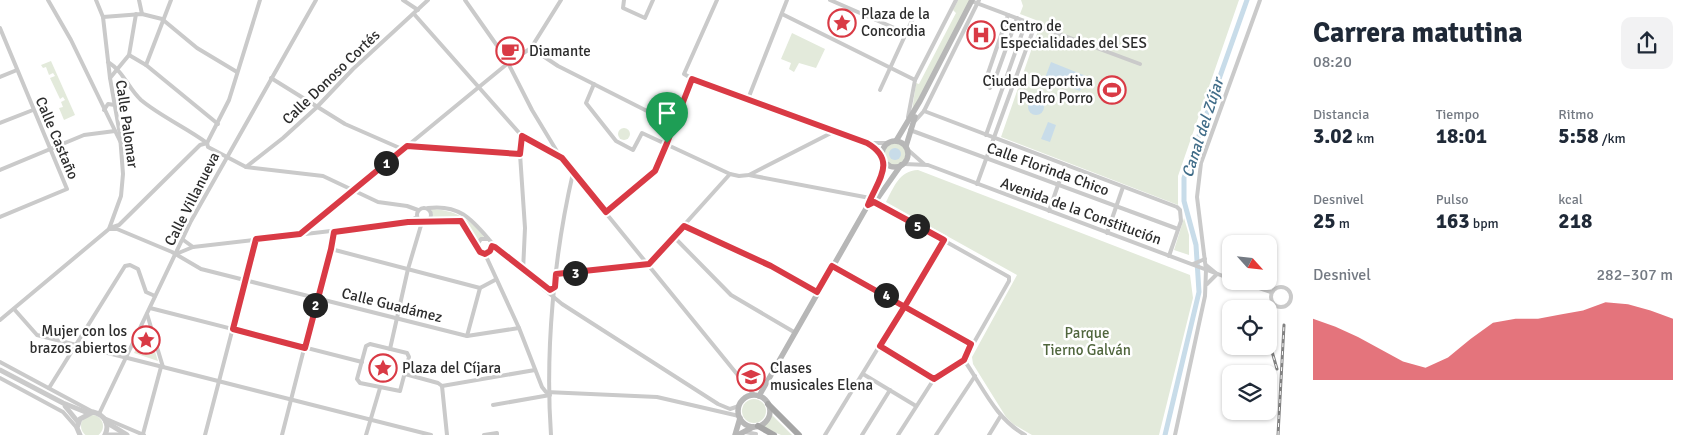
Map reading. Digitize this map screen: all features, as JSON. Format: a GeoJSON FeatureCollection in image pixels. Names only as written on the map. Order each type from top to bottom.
{"type":"FeatureCollection","features":[{"type":"Feature","properties":{"kind":"main road"},"geometry":{"type":"LineString","coordinates":[[768,404],[768,418],[739,434],[739,406],[744,399],[756,393],[868,205],[908,157],[906,148],[910,126],[928,86],[975,1]]}},
{"type":"Feature","properties":{"kind":"main road"},"geometry":{"type":"LineString","coordinates":[[872,200],[881,178],[882,158],[887,143],[897,139],[910,126]]}},
{"type":"Feature","properties":{"kind":"main road"},"geometry":{"type":"LineString","coordinates":[[897,139],[906,148]]}},
{"type":"Feature","properties":{"kind":"main road"},"geometry":{"type":"LineString","coordinates":[[882,158],[894,167],[903,164]]}},
{"type":"Feature","properties":{"kind":"main road"},"geometry":{"type":"LineString","coordinates":[[756,393],[799,435]]}},
{"type":"Feature","properties":{"kind":"main road"},"geometry":{"type":"LineString","coordinates":[[740,417],[746,424],[774,435]]}},
{"type":"Feature","properties":{"kind":"street"},"geometry":{"type":"LineString","coordinates":[[48,0],[71,40],[121,144]]}},
{"type":"Feature","properties":{"kind":"street","name":"Calle Palomar"},"geometry":{"type":"LineString","coordinates":[[0,320],[109,228],[121,196],[123,174],[121,144],[110,78],[103,17],[96,0]]}},
{"type":"Feature","properties":{"kind":"street"},"geometry":{"type":"LineString","coordinates":[[139,0],[142,14]]}},
{"type":"Feature","properties":{"kind":"street"},"geometry":{"type":"LineString","coordinates":[[146,65],[171,0]]}},
{"type":"Feature","properties":{"kind":"street"},"geometry":{"type":"LineString","coordinates":[[109,228],[119,225],[200,145],[207,143],[218,124],[238,72],[260,0]]}},
{"type":"Feature","properties":{"kind":"street","name":"Calle Villanueva"},"geometry":{"type":"LineString","coordinates":[[99,414],[182,239],[225,157],[316,0]]}},
{"type":"Feature","properties":{"kind":"street"},"geometry":{"type":"LineString","coordinates":[[404,0],[418,10]]}},
{"type":"Feature","properties":{"kind":"street","name":"Calle Donoso Cortés"},"geometry":{"type":"LineString","coordinates":[[246,167],[283,138],[316,108],[354,69],[428,0]]}},
{"type":"Feature","properties":{"kind":"street"},"geometry":{"type":"LineString","coordinates":[[465,0],[505,57],[507,64],[562,158],[573,173],[756,393]]}},
{"type":"Feature","properties":{"kind":"street"},"geometry":{"type":"LineString","coordinates":[[300,234],[356,190],[402,149],[507,64],[531,48],[561,0]]}},
{"type":"Feature","properties":{"kind":"street"},"geometry":{"type":"LineString","coordinates":[[624,0],[624,8],[645,18],[653,0]]}},
{"type":"Feature","properties":{"kind":"street"},"geometry":{"type":"LineString","coordinates":[[717,0],[684,74],[692,79],[867,143],[887,143]]}},
{"type":"Feature","properties":{"kind":"street"},"geometry":{"type":"LineString","coordinates":[[748,99],[788,0]]}},
{"type":"Feature","properties":{"kind":"street"},"geometry":{"type":"LineString","coordinates":[[830,0],[906,33]]}},
{"type":"Feature","properties":{"kind":"street"},"geometry":{"type":"LineString","coordinates":[[897,139],[908,119],[915,80],[956,0]]}},
{"type":"Feature","properties":{"kind":"street"},"geometry":{"type":"LineString","coordinates":[[1175,435],[1206,286],[1197,197],[1201,163],[1260,0]]}},
{"type":"Feature","properties":{"kind":"street"},"geometry":{"type":"LineString","coordinates":[[910,126],[924,111],[975,1],[1140,64]]}},
{"type":"Feature","properties":{"kind":"street"},"geometry":{"type":"LineString","coordinates":[[110,78],[119,69],[128,55],[136,14]]}},
{"type":"Feature","properties":{"kind":"street"},"geometry":{"type":"LineString","coordinates":[[103,17],[142,14],[164,21],[197,48],[238,72]]}},
{"type":"Feature","properties":{"kind":"street"},"geometry":{"type":"LineString","coordinates":[[414,14],[522,136],[562,158]]}},
{"type":"Feature","properties":{"kind":"street"},"geometry":{"type":"LineString","coordinates":[[782,14],[915,80]]}},
{"type":"Feature","properties":{"kind":"street"},"geometry":{"type":"LineString","coordinates":[[1008,15],[985,82],[990,88],[994,82],[1017,18]]}},
{"type":"Feature","properties":{"kind":"street"},"geometry":{"type":"LineString","coordinates":[[880,90],[914,16]]}},
{"type":"Feature","properties":{"kind":"street"},"geometry":{"type":"LineString","coordinates":[[986,136],[1026,22]]}},
{"type":"Feature","properties":{"kind":"street"},"geometry":{"type":"LineString","coordinates":[[977,184],[1035,25]]}},
{"type":"Feature","properties":{"kind":"street","name":"Calle Castaño"},"geometry":{"type":"LineString","coordinates":[[0,30],[67,189],[0,217]]}},
{"type":"Feature","properties":{"kind":"street"},"geometry":{"type":"LineString","coordinates":[[531,48],[558,66],[674,123]]}},
{"type":"Feature","properties":{"kind":"street"},"geometry":{"type":"LineString","coordinates":[[128,55],[146,65],[218,124]]}},
{"type":"Feature","properties":{"kind":"street"},"geometry":{"type":"LineString","coordinates":[[108,62],[119,69],[140,99],[207,143],[208,147],[246,167],[323,176],[378,202],[408,206],[418,210],[424,207],[439,207],[466,215],[492,245],[562,304],[712,401],[730,408],[739,406]]}},
{"type":"Feature","properties":{"kind":"street"},"geometry":{"type":"LineString","coordinates":[[0,77],[17,70]]}},
{"type":"Feature","properties":{"kind":"street"},"geometry":{"type":"LineString","coordinates":[[271,78],[316,108],[355,130],[402,149]]}},
{"type":"Feature","properties":{"kind":"street"},"geometry":{"type":"LineString","coordinates":[[606,212],[655,171],[692,79]]}},
{"type":"Feature","properties":{"kind":"street"},"geometry":{"type":"LineString","coordinates":[[594,84],[586,103],[616,142],[633,150],[642,133],[730,174],[749,175],[872,200],[1009,277],[1009,281],[971,344],[964,360],[934,379],[898,435]]}},
{"type":"Feature","properties":{"kind":"street"},"geometry":{"type":"LineString","coordinates":[[105,111],[108,104],[115,105]]}},
{"type":"Feature","properties":{"kind":"street"},"geometry":{"type":"LineString","coordinates":[[0,123],[33,110]]}},
{"type":"Feature","properties":{"kind":"street"},"geometry":{"type":"LineString","coordinates":[[105,111],[110,114],[116,112]]}},
{"type":"Feature","properties":{"kind":"street"},"geometry":{"type":"LineString","coordinates":[[924,111],[1177,207],[1181,215],[1169,256]]}},
{"type":"Feature","properties":{"kind":"street"},"geometry":{"type":"LineString","coordinates":[[114,132],[118,125]]}},
{"type":"Feature","properties":{"kind":"street","name":"Calle Florinda Chico"},"geometry":{"type":"LineString","coordinates":[[910,126],[987,159],[1178,229]]}},
{"type":"Feature","properties":{"kind":"street"},"geometry":{"type":"LineString","coordinates":[[823,127],[826,136]]}},
{"type":"Feature","properties":{"kind":"street"},"geometry":{"type":"LineString","coordinates":[[749,175],[835,131]]}},
{"type":"Feature","properties":{"kind":"street"},"geometry":{"type":"LineString","coordinates":[[0,170],[84,135],[114,132]]}},
{"type":"Feature","properties":{"kind":"street"},"geometry":{"type":"LineString","coordinates":[[522,136],[520,154],[525,228],[523,271]]}},
{"type":"Feature","properties":{"kind":"street"},"geometry":{"type":"LineString","coordinates":[[867,143],[882,158]]}},
{"type":"Feature","properties":{"kind":"street"},"geometry":{"type":"LineString","coordinates":[[407,146],[520,154]]}},
{"type":"Feature","properties":{"kind":"street"},"geometry":{"type":"LineString","coordinates":[[906,148],[924,164]]}},
{"type":"Feature","properties":{"kind":"street"},"geometry":{"type":"LineString","coordinates":[[903,164],[924,164]]}},
{"type":"Feature","properties":{"kind":"street","name":"Avenida de la Constitución"},"geometry":{"type":"LineString","coordinates":[[924,164],[1169,256],[1192,264],[1205,265],[1222,276]]}},
{"type":"Feature","properties":{"kind":"street"},"geometry":{"type":"LineString","coordinates":[[1049,211],[1065,165]]}},
{"type":"Feature","properties":{"kind":"street"},"geometry":{"type":"LineString","coordinates":[[551,435],[552,302],[562,221],[573,173]]}},
{"type":"Feature","properties":{"kind":"street"},"geometry":{"type":"LineString","coordinates":[[556,274],[649,264],[730,174]]}},
{"type":"Feature","properties":{"kind":"street"},"geometry":{"type":"LineString","coordinates":[[571,181],[578,179]]}},
{"type":"Feature","properties":{"kind":"street"},"geometry":{"type":"LineString","coordinates":[[1107,233],[1123,187]]}},
{"type":"Feature","properties":{"kind":"street"},"geometry":{"type":"LineString","coordinates":[[428,208],[432,214],[428,221]]}},
{"type":"Feature","properties":{"kind":"street"},"geometry":{"type":"LineString","coordinates":[[390,349],[420,220],[418,210]]}},
{"type":"Feature","properties":{"kind":"street"},"geometry":{"type":"LineString","coordinates":[[176,254],[193,247],[256,239],[334,232],[420,220],[458,220],[464,223],[483,253],[519,328],[543,389],[550,393]]}},
{"type":"Feature","properties":{"kind":"street"},"geometry":{"type":"LineString","coordinates":[[684,226],[771,266],[817,292]]}},
{"type":"Feature","properties":{"kind":"street","name":"Calle Guadámez"},"geometry":{"type":"LineString","coordinates":[[109,228],[117,229],[176,254],[195,267],[466,336],[519,328]]}},
{"type":"Feature","properties":{"kind":"street"},"geometry":{"type":"LineString","coordinates":[[282,435],[334,232]]}},
{"type":"Feature","properties":{"kind":"street"},"geometry":{"type":"LineString","coordinates":[[674,237],[731,296],[794,332]]}},
{"type":"Feature","properties":{"kind":"street"},"geometry":{"type":"LineString","coordinates":[[182,239],[193,247]]}},
{"type":"Feature","properties":{"kind":"street"},"geometry":{"type":"LineString","coordinates":[[207,435],[256,239]]}},
{"type":"Feature","properties":{"kind":"street"},"geometry":{"type":"LineString","coordinates":[[477,245],[481,239],[488,239]]}},
{"type":"Feature","properties":{"kind":"street"},"geometry":{"type":"LineString","coordinates":[[825,435],[944,240]]}},
{"type":"Feature","properties":{"kind":"street"},"geometry":{"type":"LineString","coordinates":[[483,253],[490,251],[492,245]]}},
{"type":"Feature","properties":{"kind":"street"},"geometry":{"type":"LineString","coordinates":[[331,249],[480,288],[495,280]]}},
{"type":"Feature","properties":{"kind":"street"},"geometry":{"type":"LineString","coordinates":[[1192,264],[1205,265]]}},
{"type":"Feature","properties":{"kind":"street"},"geometry":{"type":"LineString","coordinates":[[49,388],[125,266],[130,265],[138,269],[146,292],[155,296]]}},
{"type":"Feature","properties":{"kind":"street"},"geometry":{"type":"LineString","coordinates":[[832,266],[971,344]]}},
{"type":"Feature","properties":{"kind":"street"},"geometry":{"type":"LineString","coordinates":[[1206,286],[1217,274]]}},
{"type":"Feature","properties":{"kind":"street"},"geometry":{"type":"LineString","coordinates":[[547,290],[555,287]]}},
{"type":"Feature","properties":{"kind":"street"},"geometry":{"type":"LineString","coordinates":[[1276,287],[1284,287],[1290,292],[1291,299],[1286,305],[1279,307],[1270,300],[1271,292],[1276,287]]}},
{"type":"Feature","properties":{"kind":"street"},"geometry":{"type":"LineString","coordinates":[[466,336],[480,288]]}},
{"type":"Feature","properties":{"kind":"street"},"geometry":{"type":"LineString","coordinates":[[1265,290],[1271,292]]}},
{"type":"Feature","properties":{"kind":"street"},"geometry":{"type":"LineString","coordinates":[[150,308],[362,362]]}},
{"type":"Feature","properties":{"kind":"street"},"geometry":{"type":"LineString","coordinates":[[14,309],[37,335],[431,435]]}},
{"type":"Feature","properties":{"kind":"street"},"geometry":{"type":"LineString","coordinates":[[105,420],[143,435],[162,367],[147,314]]}},
{"type":"Feature","properties":{"kind":"street"},"geometry":{"type":"LineString","coordinates":[[370,344],[390,349],[407,353],[409,357],[400,391],[360,383],[357,379],[366,346],[370,344]]}},
{"type":"Feature","properties":{"kind":"street"},"geometry":{"type":"LineString","coordinates":[[880,346],[934,379]]}},
{"type":"Feature","properties":{"kind":"street"},"geometry":{"type":"LineString","coordinates":[[964,360],[1000,417],[1011,427],[1025,435]]}},
{"type":"Feature","properties":{"kind":"street"},"geometry":{"type":"LineString","coordinates":[[0,362],[90,412]]}},
{"type":"Feature","properties":{"kind":"street"},"geometry":{"type":"LineString","coordinates":[[0,370],[63,404],[99,414],[125,435]]}},
{"type":"Feature","properties":{"kind":"street"},"geometry":{"type":"LineString","coordinates":[[405,374],[438,383],[442,386],[536,370]]}},
{"type":"Feature","properties":{"kind":"street"},"geometry":{"type":"LineString","coordinates":[[863,374],[916,406]]}},
{"type":"Feature","properties":{"kind":"street"},"geometry":{"type":"LineString","coordinates":[[936,435],[975,376]]}},
{"type":"Feature","properties":{"kind":"street"},"geometry":{"type":"LineString","coordinates":[[0,378],[63,412],[78,425]]}},
{"type":"Feature","properties":{"kind":"street"},"geometry":{"type":"LineString","coordinates":[[540,381],[545,386],[550,384]]}},
{"type":"Feature","properties":{"kind":"street"},"geometry":{"type":"LineString","coordinates":[[442,386],[447,435]]}},
{"type":"Feature","properties":{"kind":"street"},"geometry":{"type":"LineString","coordinates":[[366,435],[380,388]]}},
{"type":"Feature","properties":{"kind":"street"},"geometry":{"type":"LineString","coordinates":[[862,435],[890,390]]}},
{"type":"Feature","properties":{"kind":"street"},"geometry":{"type":"LineString","coordinates":[[493,405],[550,393],[657,397],[740,417]]}},
{"type":"Feature","properties":{"kind":"street"},"geometry":{"type":"LineString","coordinates":[[708,410],[712,401]]}},
{"type":"Feature","properties":{"kind":"street"},"geometry":{"type":"LineString","coordinates":[[63,404],[78,425],[80,435]]}},
{"type":"Feature","properties":{"kind":"street"},"geometry":{"type":"LineString","coordinates":[[78,425],[90,412]]}},
{"type":"Feature","properties":{"kind":"street"},"geometry":{"type":"LineString","coordinates":[[729,415],[738,426]]}},
{"type":"Feature","properties":{"kind":"street"},"geometry":{"type":"LineString","coordinates":[[989,435],[1000,417]]}},
{"type":"Feature","properties":{"kind":"street"},"geometry":{"type":"LineString","coordinates":[[105,420],[105,435],[125,435]]}},
{"type":"Feature","properties":{"kind":"street"},"geometry":{"type":"LineString","coordinates":[[739,434],[757,435],[755,426]]}},
{"type":"Feature","properties":{"kind":"street"},"geometry":{"type":"LineString","coordinates":[[484,435],[496,433],[497,435]]}},
{"type":"Feature","properties":{"kind":"green space"},"geometry":{"type":"Polygon","coordinates":[[[958,0],[972,0],[912,111],[916,83],[919,84],[956,13],[953,10],[958,0]]]}},
{"type":"Feature","properties":{"kind":"green space","name":"Ciudad Deportiva Pedro Porro"},"geometry":{"type":"Polygon","coordinates":[[[1021,0],[1239,0],[1178,176],[1178,205],[1001,137],[1041,22],[1020,14],[1023,6],[1021,0]]]}},
{"type":"Feature","properties":{"kind":"green space"},"geometry":{"type":"Polygon","coordinates":[[[792,33],[825,49],[816,68],[799,63],[794,72],[789,69],[791,63],[781,59],[792,33]]]}},
{"type":"Feature","properties":{"kind":"green space"},"geometry":{"type":"Polygon","coordinates":[[[51,61],[75,115],[64,120],[59,108],[63,107],[61,102],[65,100],[63,97],[60,99],[50,78],[55,76],[53,73],[49,75],[46,67],[43,68],[41,65],[51,61]]]}},
{"type":"Feature","properties":{"kind":"green space"},"geometry":{"type":"Polygon","coordinates":[[[622,128],[626,128],[630,134],[626,140],[622,140],[618,136],[618,132],[622,128]]]}},
{"type":"Feature","properties":{"kind":"green space"},"geometry":{"type":"Polygon","coordinates":[[[895,143],[903,146],[906,154],[903,162],[895,165],[887,162],[884,154],[887,146],[895,143]]]}},
{"type":"Feature","properties":{"kind":"green space","name":"Parque Tierno Galván"},"geometry":{"type":"Polygon","coordinates":[[[918,170],[1190,275],[1193,298],[1159,435],[1032,435],[1013,424],[1006,417],[973,364],[972,357],[1017,275],[886,202],[898,181],[906,173],[918,170]]]}},
{"type":"Feature","properties":{"kind":"green space"},"geometry":{"type":"Polygon","coordinates":[[[431,209],[447,211],[461,216],[479,230],[484,237],[476,242],[466,224],[460,219],[431,221],[433,215],[431,209]]]}},
{"type":"Feature","properties":{"kind":"green space"},"geometry":{"type":"Polygon","coordinates":[[[1184,218],[1189,235],[1189,255],[1174,250],[1184,218]]]}},
{"type":"Feature","properties":{"kind":"green space"},"geometry":{"type":"Polygon","coordinates":[[[147,326],[158,361],[134,353],[147,326]]]}},
{"type":"Feature","properties":{"kind":"green space"},"geometry":{"type":"Polygon","coordinates":[[[754,399],[762,403],[766,411],[762,419],[754,423],[746,419],[742,411],[746,403],[754,399]]]}},
{"type":"Feature","properties":{"kind":"green space"},"geometry":{"type":"Polygon","coordinates":[[[771,414],[792,435],[781,435],[761,426],[768,422],[771,414]]]}},
{"type":"Feature","properties":{"kind":"green space"},"geometry":{"type":"Polygon","coordinates":[[[92,415],[100,418],[103,426],[100,434],[88,436],[84,434],[81,426],[84,418],[92,415]]]}},
{"type":"Feature","properties":{"kind":"water"},"geometry":{"type":"Polygon","coordinates":[[[1051,62],[1086,76],[1080,91],[1045,78],[1051,62]]]}},
{"type":"Feature","properties":{"kind":"water"},"geometry":{"type":"Polygon","coordinates":[[[1036,99],[1042,101],[1044,107],[1042,113],[1036,115],[1030,113],[1028,107],[1030,101],[1036,99]]]}},
{"type":"Feature","properties":{"kind":"water"},"geometry":{"type":"Polygon","coordinates":[[[1048,122],[1056,125],[1050,142],[1041,139],[1048,122]]]}},
{"type":"Feature","properties":{"kind":"water"},"geometry":{"type":"Polygon","coordinates":[[[897,148],[900,149],[900,159],[893,160],[890,159],[889,152],[890,149],[897,148]]]}},
{"type":"Feature","properties":{"kind":"waterway","name":"Canal del Zújar"},"geometry":{"type":"LineString","coordinates":[[1165,435],[1199,292],[1196,245],[1184,201],[1184,178],[1247,0]]}},
{"type":"Feature","properties":{"kind":"railway"},"geometry":{"type":"LineString","coordinates":[[1278,435],[1284,325]]}},
{"type":"Feature","properties":{"kind":"railway"},"geometry":{"type":"LineString","coordinates":[[1273,355],[1276,365]]}},
{"type":"Feature","properties":{"kind":"place","name":"Plaza de la Concordia"},"geometry":{"type":"Point","coordinates":[842,23]}},
{"type":"Feature","properties":{"kind":"place","name":"Centro de Especialidades del SES"},"geometry":{"type":"Point","coordinates":[981,35]}},
{"type":"Feature","properties":{"kind":"place","name":"Diamante"},"geometry":{"type":"Point","coordinates":[510,51]}},
{"type":"Feature","properties":{"kind":"place","name":"Ciudad Deportiva Pedro Porro"},"geometry":{"type":"Point","coordinates":[1112,90]}},
{"type":"Feature","properties":{"kind":"place","name":"Mujer con los brazos abiertos"},"geometry":{"type":"Point","coordinates":[146,340]}},
{"type":"Feature","properties":{"kind":"place","name":"Plaza del Cíjara"},"geometry":{"type":"Point","coordinates":[383,368]}},
{"type":"Feature","properties":{"kind":"place","name":"Clases musicales Elena"},"geometry":{"type":"Point","coordinates":[751,377]}},
{"type":"Feature","properties":{"kind":"route"},"geometry":{"type":"LineString","coordinates":[[667,143],[655,171],[606,212],[562,158],[522,136],[520,154],[407,146],[378,169],[356,190],[300,234],[256,239],[233,329],[305,348],[334,232],[382,224],[458,220],[464,223],[480,252],[485,254],[490,251],[492,246],[495,247],[547,290],[550,290],[555,287],[556,274],[609,270],[649,264],[684,226],[771,266],[817,292],[832,266],[905,306],[971,344],[964,360],[934,379],[880,346],[905,306],[944,240],[874,202],[868,205],[884,168],[884,161],[879,151],[867,143],[692,79],[667,143]]}}]}
